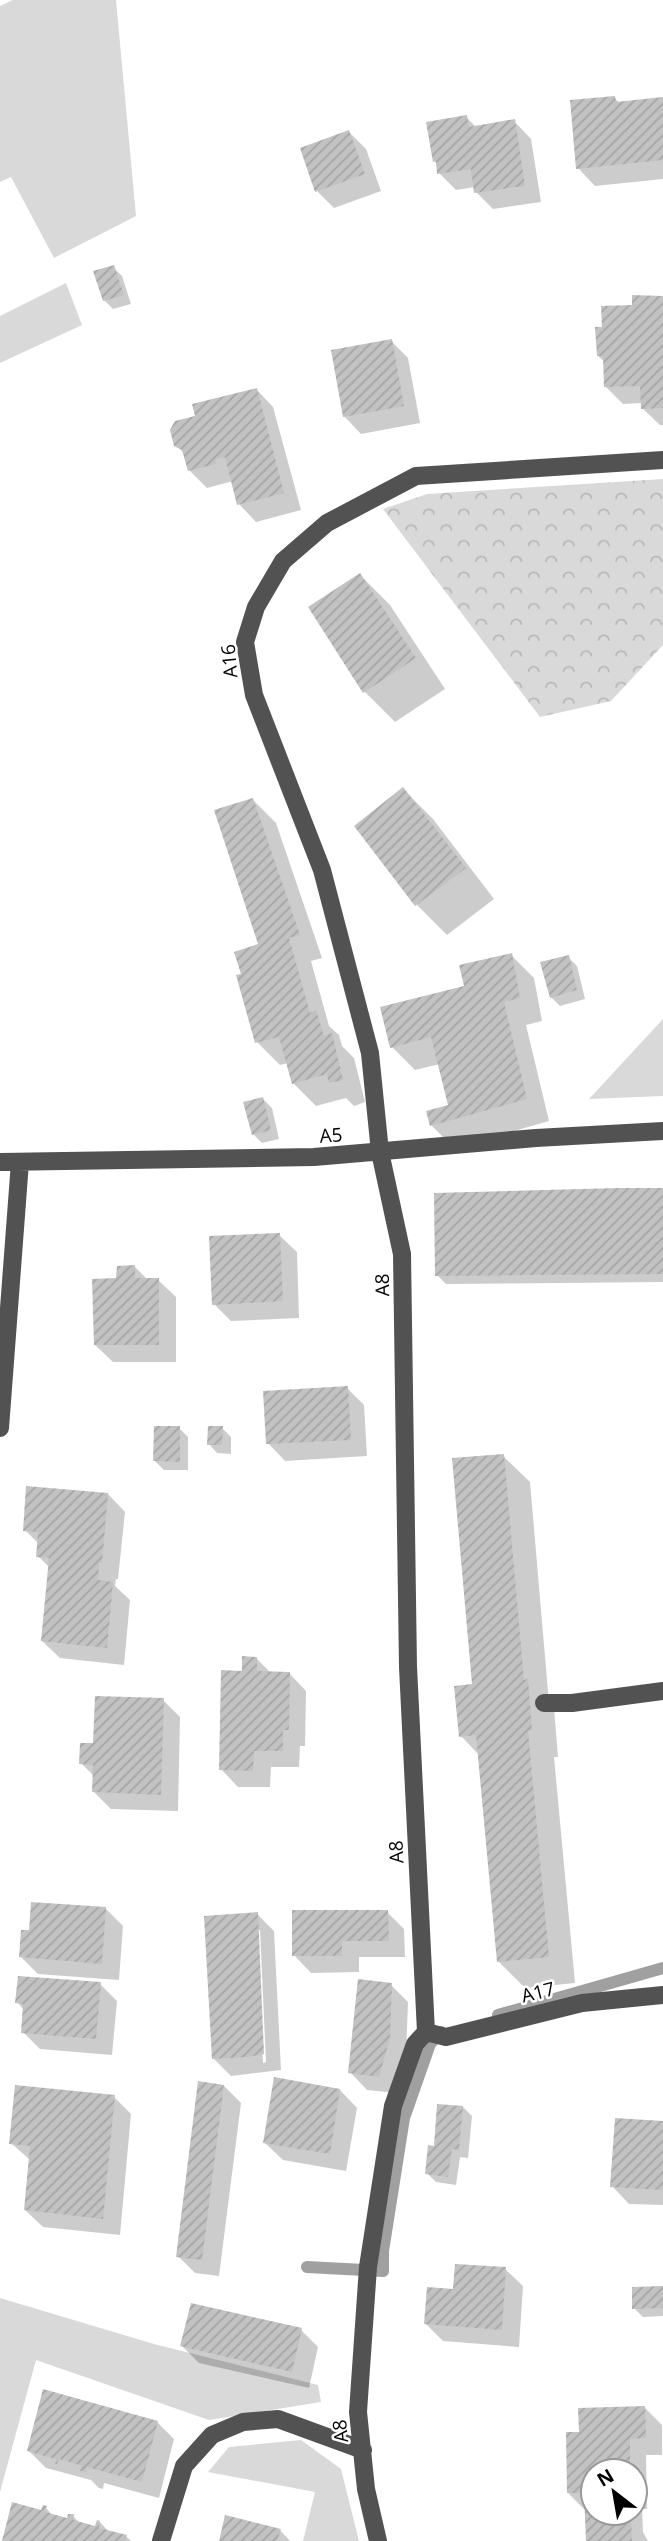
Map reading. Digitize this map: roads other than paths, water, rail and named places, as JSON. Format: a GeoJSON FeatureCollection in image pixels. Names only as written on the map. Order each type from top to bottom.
{"type":"FeatureCollection","features":[{"type":"Feature","properties":{"kind":"street","name":"A16"},"geometry":{"type":"LineString","coordinates":[[380,1152],[370,1053],[322,870],[254,695],[245,642],[256,607],[283,561],[327,523],[416,476],[663,460]]}},
{"type":"Feature","properties":{"kind":"street","name":"A5"},"geometry":{"type":"LineString","coordinates":[[0,1162],[314,1157],[536,1138],[663,1131]]}},
{"type":"Feature","properties":{"kind":"street","name":"A8"},"geometry":{"type":"LineString","coordinates":[[379,2541],[366,2489],[358,2412],[368,2271],[393,2106],[415,2044],[434,2034],[408,1667],[402,1254],[380,1152]]}},
{"type":"Feature","properties":{"kind":"street"},"geometry":{"type":"LineString","coordinates":[[0,1428],[20,1161]]}},
{"type":"Feature","properties":{"kind":"street"},"geometry":{"type":"LineString","coordinates":[[544,1703],[572,1703],[663,1691]]}},
{"type":"Feature","properties":{"kind":"street","name":"A17"},"geometry":{"type":"LineString","coordinates":[[434,2034],[582,2003],[663,1995]]}},
{"type":"Feature","properties":{"kind":"street"},"geometry":{"type":"LineString","coordinates":[[161,2541],[184,2466],[212,2435],[243,2422],[278,2419],[363,2449]]}},
{"type":"Feature","properties":{"kind":"waterway"},"geometry":{"type":"LineString","coordinates":[[498,2015],[663,1968]]}},
{"type":"Feature","properties":{"kind":"waterway"},"geometry":{"type":"LineString","coordinates":[[307,2267],[383,2271],[383,2251],[404,2118],[430,2044],[441,2032]]}}]}
